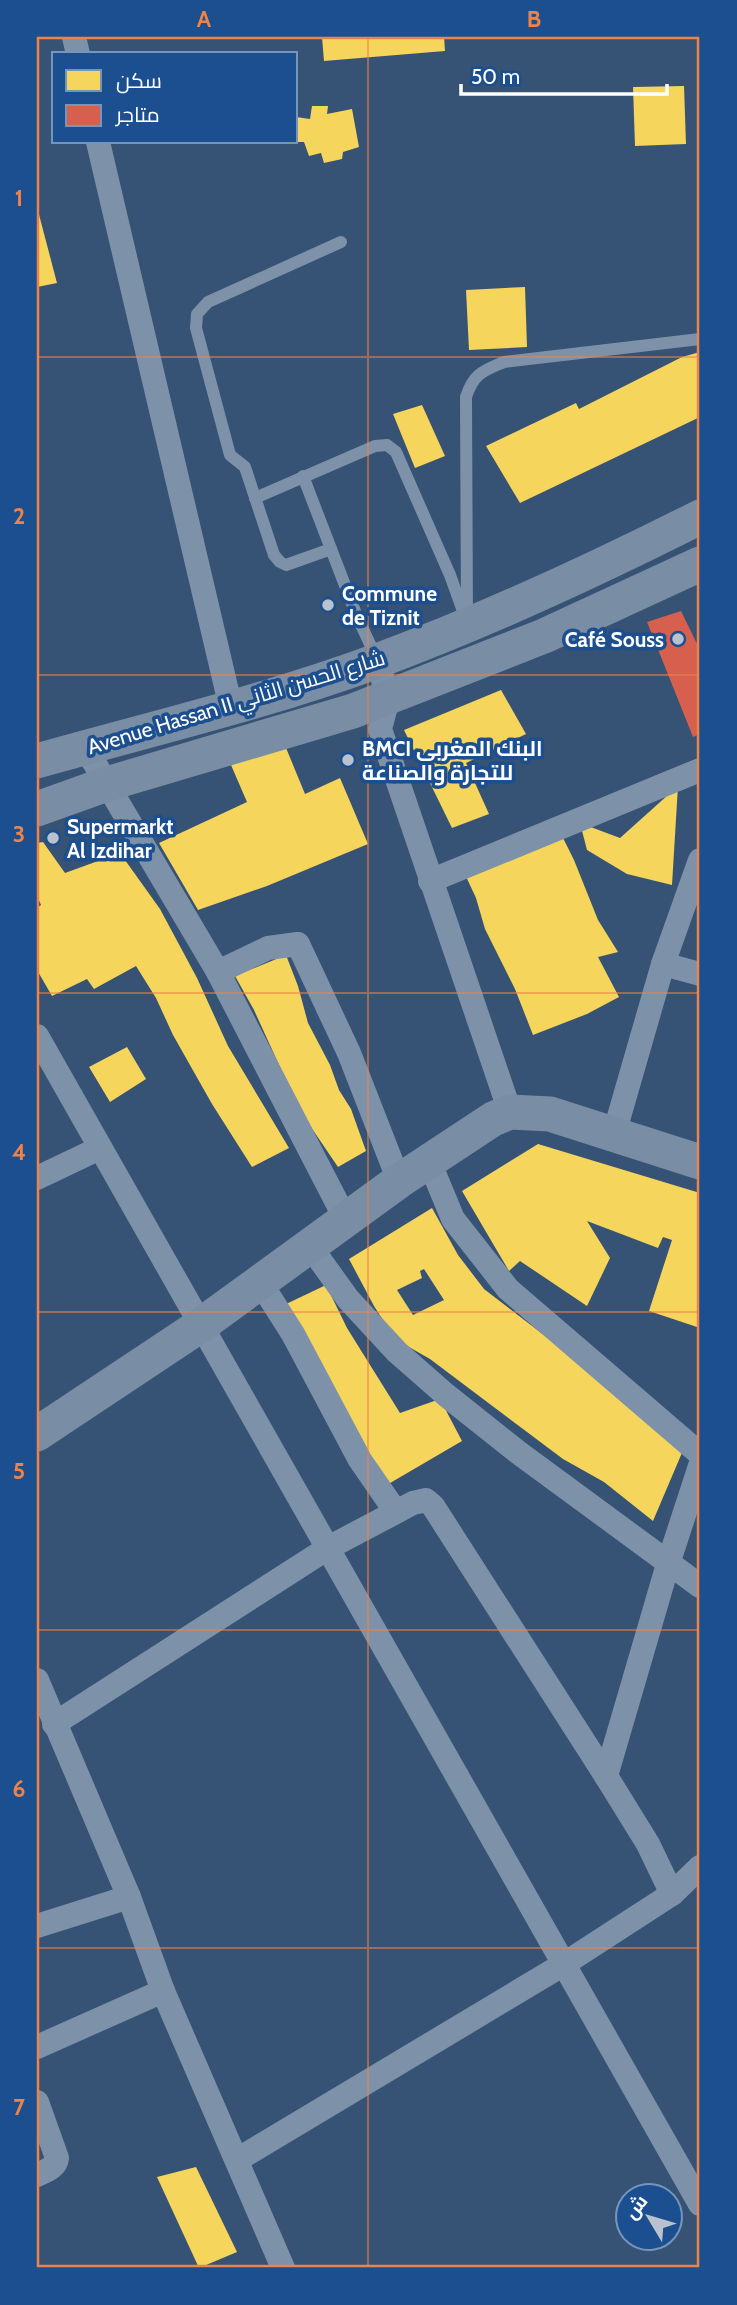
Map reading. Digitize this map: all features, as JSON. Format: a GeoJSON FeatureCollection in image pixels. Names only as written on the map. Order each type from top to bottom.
{"type":"FeatureCollection","features":[{"type":"Feature","properties":{"kind":"main road","name":"Avenue Hassan II شارع الحسن الثاني"},"geometry":{"type":"LineString","coordinates":[[37,761],[231,708],[378,661],[467,624],[700,517]]}},
{"type":"Feature","properties":{"kind":"main road","name":"Avenue Hassan II شارع الحسن الثاني"},"geometry":{"type":"LineString","coordinates":[[37,810],[107,784],[374,713],[700,564]]}},
{"type":"Feature","properties":{"kind":"main road"},"geometry":{"type":"LineString","coordinates":[[37,1434],[201,1325],[399,1181],[493,1119],[510,1112],[550,1114],[700,1162]]}},
{"type":"Feature","properties":{"kind":"street"},"geometry":{"type":"LineString","coordinates":[[98,144],[231,708]]}},
{"type":"Feature","properties":{"kind":"street"},"geometry":{"type":"LineString","coordinates":[[374,713],[378,661]]}},
{"type":"Feature","properties":{"kind":"street"},"geometry":{"type":"LineString","coordinates":[[343,673],[374,713],[510,1112]]}},
{"type":"Feature","properties":{"kind":"street"},"geometry":{"type":"LineString","coordinates":[[85,747],[218,972],[346,1220]]}},
{"type":"Feature","properties":{"kind":"street"},"geometry":{"type":"LineString","coordinates":[[430,881],[700,770]]}},
{"type":"Feature","properties":{"kind":"street"},"geometry":{"type":"LineString","coordinates":[[614,1134],[663,964],[700,860]]}},
{"type":"Feature","properties":{"kind":"street"},"geometry":{"type":"LineString","coordinates":[[218,972],[268,947],[298,944],[349,1053],[399,1181]]}},
{"type":"Feature","properties":{"kind":"street"},"geometry":{"type":"LineString","coordinates":[[663,964],[700,975]]}},
{"type":"Feature","properties":{"kind":"street"},"geometry":{"type":"LineString","coordinates":[[37,1036],[700,2204]]}},
{"type":"Feature","properties":{"kind":"street"},"geometry":{"type":"LineString","coordinates":[[37,1178],[100,1148]]}},
{"type":"Feature","properties":{"kind":"street"},"geometry":{"type":"LineString","coordinates":[[429,1161],[453,1219],[508,1289],[700,1454]]}},
{"type":"Feature","properties":{"kind":"street"},"geometry":{"type":"LineString","coordinates":[[310,1246],[348,1299],[397,1352],[446,1395],[519,1453],[700,1586]]}},
{"type":"Feature","properties":{"kind":"street"},"geometry":{"type":"LineString","coordinates":[[260,1282],[293,1334],[360,1460],[396,1512]]}},
{"type":"Feature","properties":{"kind":"street"},"geometry":{"type":"LineString","coordinates":[[606,1776],[668,1564],[700,1466]]}},
{"type":"Feature","properties":{"kind":"street"},"geometry":{"type":"LineString","coordinates":[[54,1724],[328,1548],[396,1512],[426,1500],[433,1506],[606,1776],[648,1844],[672,1894]]}},
{"type":"Feature","properties":{"kind":"street"},"geometry":{"type":"LineString","coordinates":[[37,1681],[129,1897],[163,1991],[283,2268]]}},
{"type":"Feature","properties":{"kind":"street"},"geometry":{"type":"LineString","coordinates":[[237,2160],[564,1964],[672,1894],[700,1867]]}},
{"type":"Feature","properties":{"kind":"street"},"geometry":{"type":"LineString","coordinates":[[37,1926],[129,1897]]}},
{"type":"Feature","properties":{"kind":"street"},"geometry":{"type":"LineString","coordinates":[[37,2047],[163,1991]]}},
{"type":"Feature","properties":{"kind":"street"},"geometry":{"type":"LineString","coordinates":[[37,2102],[57,2158],[57,2164],[37,2175]]}},
{"type":"Feature","properties":{"kind":"lane"},"geometry":{"type":"LineString","coordinates":[[331,549],[286,565],[279,562],[274,555],[245,467],[230,455],[197,328],[197,314],[208,302],[341,242]]}},
{"type":"Feature","properties":{"kind":"lane"},"geometry":{"type":"LineString","coordinates":[[467,624],[466,397],[471,382],[481,372],[504,362],[700,339]]}},
{"type":"Feature","properties":{"kind":"lane"},"geometry":{"type":"LineString","coordinates":[[255,498],[375,446],[387,445],[396,452],[450,575],[467,624]]}},
{"type":"Feature","properties":{"kind":"lane"},"geometry":{"type":"LineString","coordinates":[[303,476],[356,614],[378,661]]}},
{"type":"Feature","properties":{"kind":"building: سكن"},"geometry":{"type":"Polygon","coordinates":[[[322,37],[444,37],[445,51],[324,61],[322,37]]]}},
{"type":"Feature","properties":{"kind":"building: سكن"},"geometry":{"type":"Polygon","coordinates":[[[684,86],[686,144],[635,146],[633,87],[684,86]]]}},
{"type":"Feature","properties":{"kind":"building: سكن"},"geometry":{"type":"Polygon","coordinates":[[[312,106],[328,106],[327,114],[352,109],[359,147],[343,152],[342,159],[324,163],[321,153],[309,156],[304,142],[298,142],[298,117],[310,119],[312,106]]]}},
{"type":"Feature","properties":{"kind":"building: سكن"},"geometry":{"type":"Polygon","coordinates":[[[37,207],[57,283],[37,287],[37,207]]]}},
{"type":"Feature","properties":{"kind":"building: سكن"},"geometry":{"type":"Polygon","coordinates":[[[525,287],[527,347],[469,350],[466,290],[525,287]]]}},
{"type":"Feature","properties":{"kind":"building: سكن"},"geometry":{"type":"Polygon","coordinates":[[[700,352],[700,417],[520,503],[486,446],[576,403],[579,409],[682,357],[700,352]]]}},
{"type":"Feature","properties":{"kind":"building: سكن"},"geometry":{"type":"Polygon","coordinates":[[[422,405],[445,456],[415,468],[393,414],[422,405]]]}},
{"type":"Feature","properties":{"kind":"building: سكن"},"geometry":{"type":"Polygon","coordinates":[[[501,690],[526,734],[466,763],[489,814],[452,828],[404,730],[501,690]]]}},
{"type":"Feature","properties":{"kind":"building: سكن"},"geometry":{"type":"Polygon","coordinates":[[[284,743],[305,794],[340,778],[368,844],[267,886],[198,910],[159,843],[247,802],[231,765],[284,743]]]}},
{"type":"Feature","properties":{"kind":"building: سكن"},"geometry":{"type":"Polygon","coordinates":[[[678,786],[672,885],[627,874],[587,850],[580,823],[620,838],[678,786]]]}},
{"type":"Feature","properties":{"kind":"building: سكن"},"geometry":{"type":"Polygon","coordinates":[[[559,830],[598,920],[618,952],[598,957],[619,997],[587,1014],[533,1035],[515,989],[485,929],[476,898],[463,870],[559,830]]]}},
{"type":"Feature","properties":{"kind":"building: سكن"},"geometry":{"type":"Polygon","coordinates":[[[43,842],[65,873],[120,853],[160,909],[197,978],[228,1046],[289,1148],[252,1167],[212,1104],[136,966],[94,989],[87,979],[52,996],[37,970],[37,908],[41,905],[37,896],[37,843],[43,842]]]}},
{"type":"Feature","properties":{"kind":"building: سكن"},"geometry":{"type":"Polygon","coordinates":[[[286,955],[308,1023],[330,1065],[339,1090],[351,1109],[366,1151],[338,1167],[300,1111],[254,1010],[235,976],[286,955]]]}},
{"type":"Feature","properties":{"kind":"building: سكن"},"geometry":{"type":"Polygon","coordinates":[[[127,1047],[146,1079],[110,1102],[89,1067],[127,1047]]]}},
{"type":"Feature","properties":{"kind":"building: سكن"},"geometry":{"type":"Polygon","coordinates":[[[538,1144],[700,1193],[700,1328],[649,1311],[672,1240],[663,1237],[658,1248],[587,1221],[610,1258],[587,1306],[520,1261],[509,1271],[462,1191],[538,1144]]]}},
{"type":"Feature","properties":{"kind":"building: سكن"},"geometry":{"type":"Polygon","coordinates":[[[432,1208],[458,1255],[484,1289],[684,1448],[653,1521],[604,1482],[563,1459],[430,1359],[395,1339],[349,1259],[432,1208]],[[424,1269],[420,1271],[422,1278],[397,1290],[413,1315],[444,1300],[424,1269]]]}},
{"type":"Feature","properties":{"kind":"building: سكن"},"geometry":{"type":"Polygon","coordinates":[[[326,1285],[347,1328],[400,1413],[440,1399],[462,1441],[385,1486],[284,1305],[326,1285]]]}},
{"type":"Feature","properties":{"kind":"building: سكن"},"geometry":{"type":"Polygon","coordinates":[[[196,2167],[237,2252],[199,2268],[157,2177],[196,2167]]]}},
{"type":"Feature","properties":{"kind":"building: متاجر"},"geometry":{"type":"Polygon","coordinates":[[[681,611],[700,650],[700,734],[693,737],[647,622],[681,611]]]}},
{"type":"Feature","properties":{"kind":"place","name":"Commune de Tiznit"},"geometry":{"type":"Point","coordinates":[328,605]}},
{"type":"Feature","properties":{"kind":"place","name":"Café Souss"},"geometry":{"type":"Point","coordinates":[678,639]}},
{"type":"Feature","properties":{"kind":"place","name":"BMCI البنك المغربي للتجارة والصناعة"},"geometry":{"type":"Point","coordinates":[348,760]}},
{"type":"Feature","properties":{"kind":"place","name":"Supermarkt Al Izdihar"},"geometry":{"type":"Point","coordinates":[53,838]}}]}
